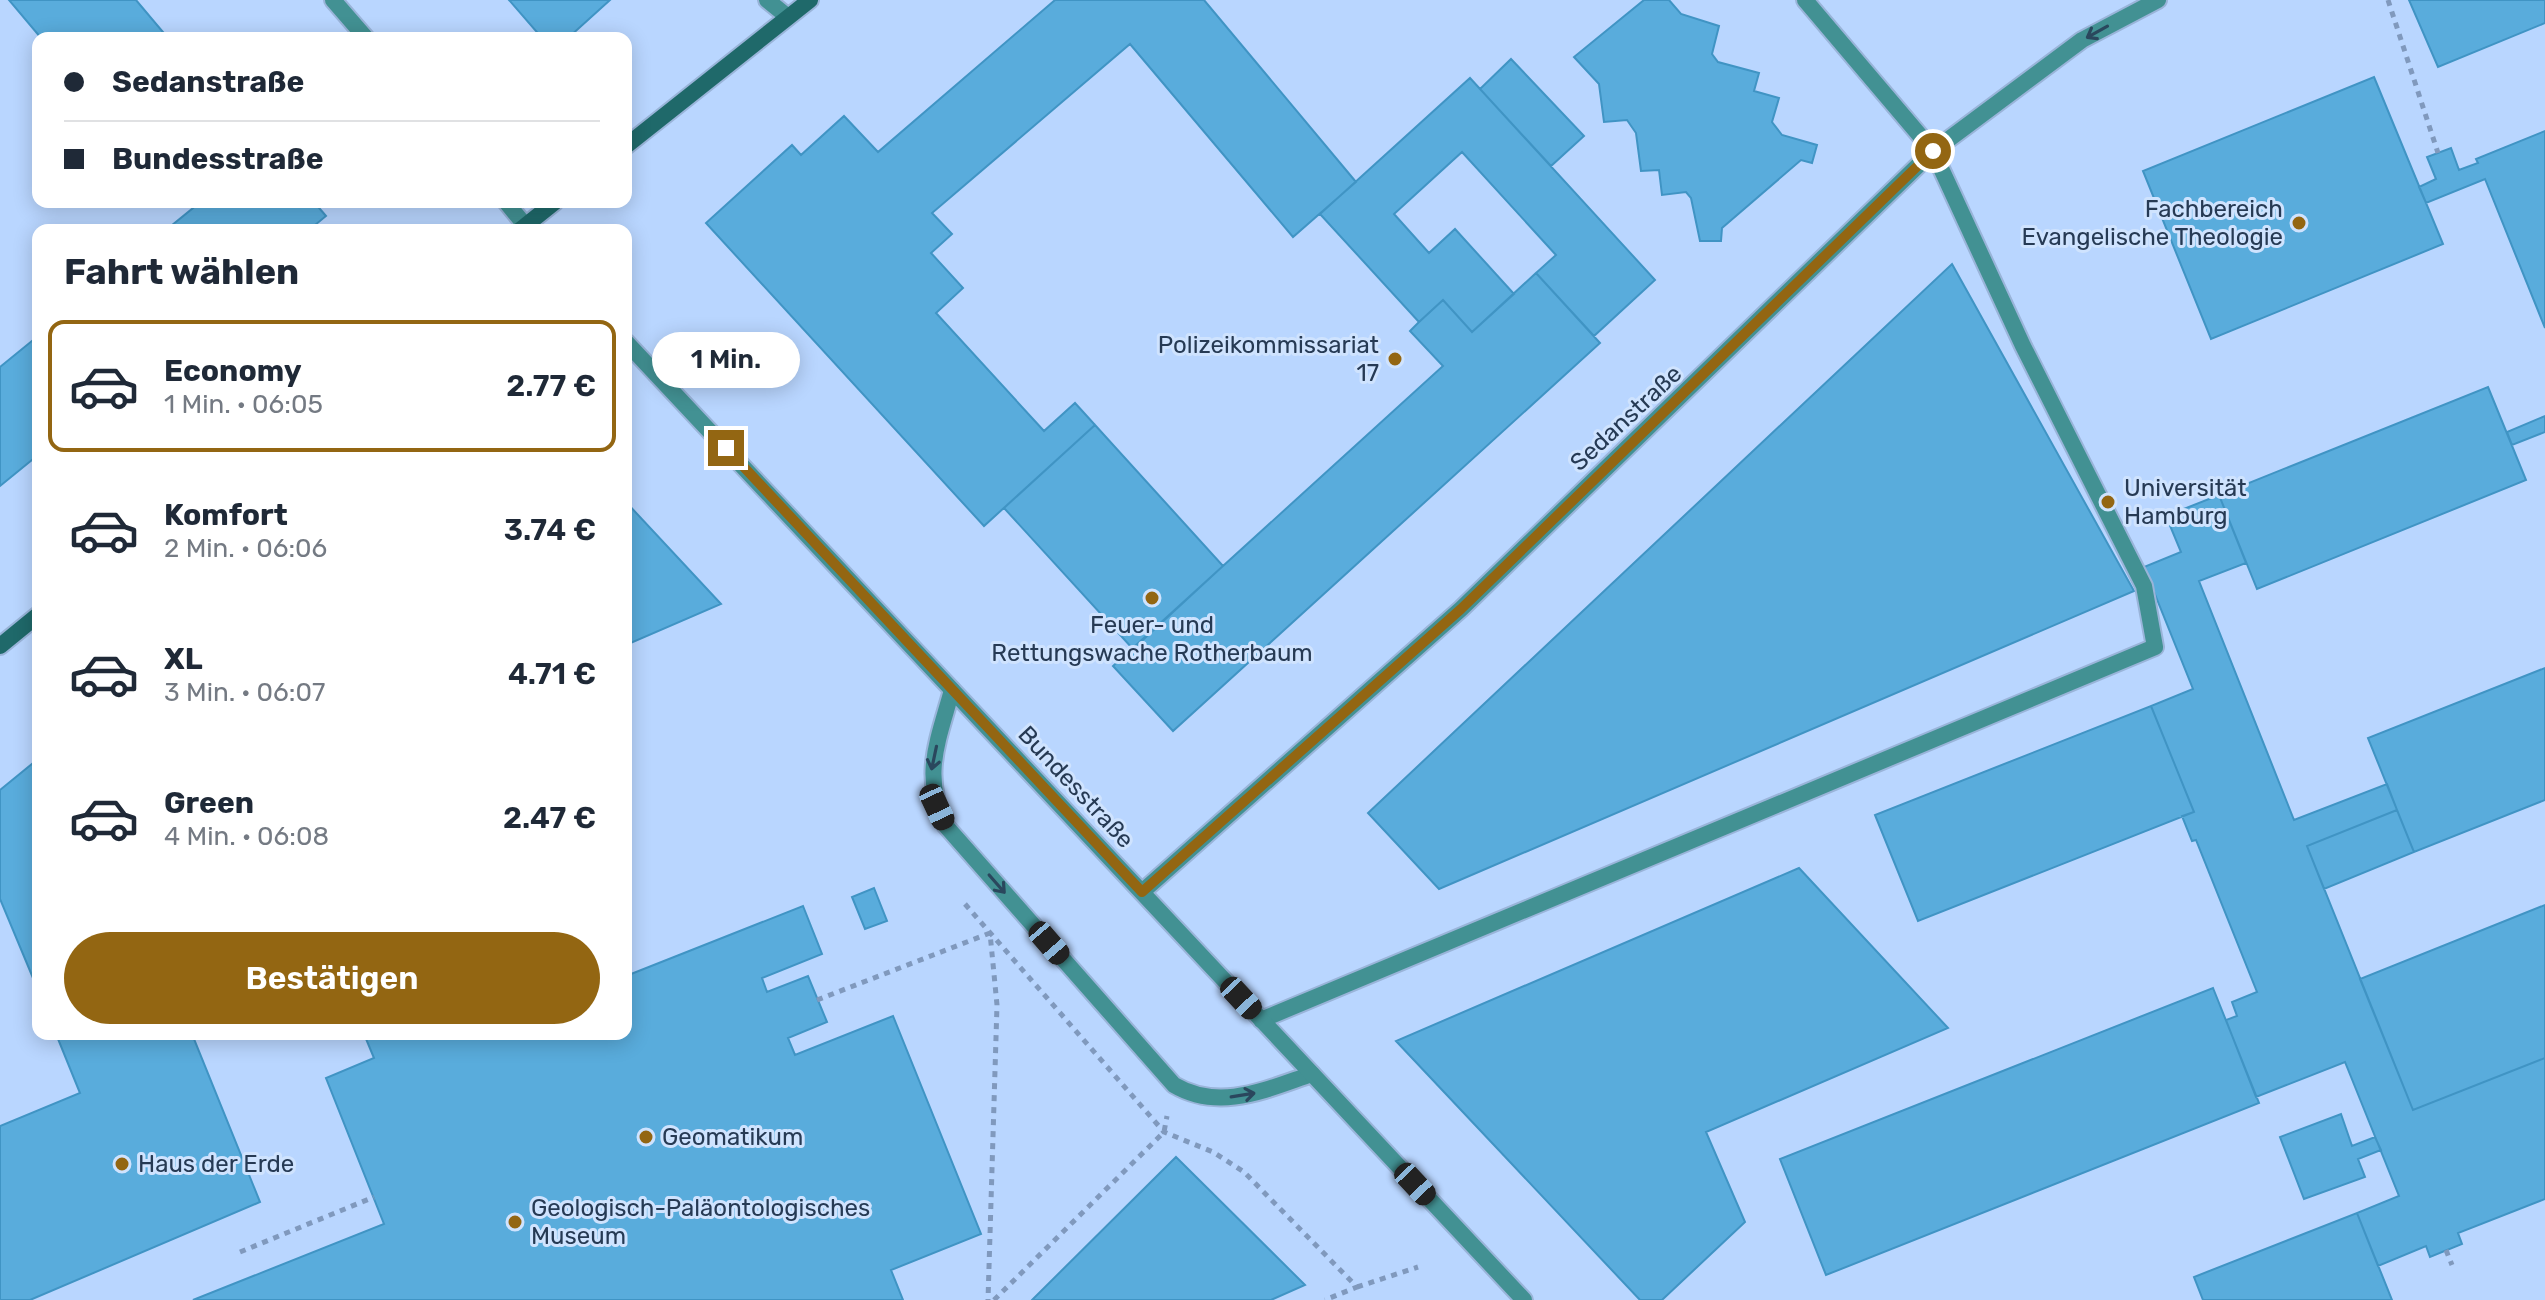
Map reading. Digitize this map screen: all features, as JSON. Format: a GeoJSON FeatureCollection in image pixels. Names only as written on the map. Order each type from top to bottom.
{"type":"FeatureCollection","features":[{"type":"Feature","properties":{"kind":"main road"},"geometry":{"type":"LineString","coordinates":[[632,141],[810,0]]}},
{"type":"Feature","properties":{"kind":"main road"},"geometry":{"type":"LineString","coordinates":[[530,224],[548,208]]}},
{"type":"Feature","properties":{"kind":"main road"},"geometry":{"type":"LineString","coordinates":[[3,638],[32,619]]}},
{"type":"Feature","properties":{"kind":"street"},"geometry":{"type":"LineString","coordinates":[[333,0],[361,32]]}},
{"type":"Feature","properties":{"kind":"street"},"geometry":{"type":"LineString","coordinates":[[767,0],[788,17]]}},
{"type":"Feature","properties":{"kind":"street"},"geometry":{"type":"LineString","coordinates":[[1261,1020],[2155,647],[2144,586],[2023,346],[1933,151],[1805,0]]}},
{"type":"Feature","properties":{"kind":"street","name":"Sedanstraße"},"geometry":{"type":"LineString","coordinates":[[1142,892],[1461,609],[1933,151],[2082,40],[2158,0]]}},
{"type":"Feature","properties":{"kind":"street","name":"Bundesstraße"},"geometry":{"type":"LineString","coordinates":[[632,348],[1524,1300]]}},
{"type":"Feature","properties":{"kind":"street"},"geometry":{"type":"LineString","coordinates":[[952,690],[931,765],[932,787],[945,825],[1174,1085],[1206,1097],[1246,1096],[1312,1074]]}},
{"type":"Feature","properties":{"kind":"path"},"geometry":{"type":"LineString","coordinates":[[2388,0],[2438,153]]}},
{"type":"Feature","properties":{"kind":"path"},"geometry":{"type":"LineString","coordinates":[[817,1000],[990,933],[997,1005],[988,1300]]}},
{"type":"Feature","properties":{"kind":"path"},"geometry":{"type":"LineString","coordinates":[[994,1300],[1164,1132],[1174,1085]]}},
{"type":"Feature","properties":{"kind":"path"},"geometry":{"type":"LineString","coordinates":[[240,1252],[374,1197]]}},
{"type":"Feature","properties":{"kind":"path"},"geometry":{"type":"LineString","coordinates":[[2446,1250],[2452,1265]]}},
{"type":"Feature","properties":{"kind":"path"},"geometry":{"type":"LineString","coordinates":[[1357,1287],[1418,1267]]}},
{"type":"Feature","properties":{"kind":"building"},"geometry":{"type":"Polygon","coordinates":[[[9,0],[136,0],[163,32],[36,32],[9,0]]]}},
{"type":"Feature","properties":{"kind":"building"},"geometry":{"type":"Polygon","coordinates":[[[509,0],[610,0],[575,32],[537,32],[509,0]]]}},
{"type":"Feature","properties":{"kind":"building"},"geometry":{"type":"Polygon","coordinates":[[[1055,0],[1204,0],[1356,182],[1293,237],[1130,44],[932,213],[952,234],[931,253],[963,288],[936,313],[1044,431],[1075,403],[1095,425],[984,526],[706,223],[792,145],[801,155],[844,116],[878,152],[1055,0]]]}},
{"type":"Feature","properties":{"kind":"building"},"geometry":{"type":"Polygon","coordinates":[[[1644,0],[1669,0],[1681,14],[1719,26],[1712,54],[1718,62],[1759,73],[1754,91],[1779,98],[1772,122],[1782,135],[1817,145],[1812,163],[1801,160],[1722,228],[1721,241],[1700,241],[1691,198],[1686,192],[1662,195],[1659,170],[1641,171],[1636,133],[1627,120],[1604,122],[1599,84],[1574,57],[1644,0]]]}},
{"type":"Feature","properties":{"kind":"building"},"geometry":{"type":"Polygon","coordinates":[[[2409,0],[2545,0],[2545,23],[2438,67],[2409,0]]]}},
{"type":"Feature","properties":{"kind":"building"},"geometry":{"type":"Polygon","coordinates":[[[1511,59],[1584,136],[1551,166],[1480,89],[1511,59]]]}},
{"type":"Feature","properties":{"kind":"building","name":"Fachbereich Evangelische Theologie"},"geometry":{"type":"Polygon","coordinates":[[[2374,77],[2443,244],[2211,339],[2143,171],[2374,77]]]}},
{"type":"Feature","properties":{"kind":"building"},"geometry":{"type":"Polygon","coordinates":[[[1470,78],[1655,280],[1594,336],[1536,273],[1556,255],[1462,152],[1394,214],[1429,253],[1455,229],[1514,294],[1472,332],[1443,300],[1419,322],[1320,214],[1470,78]]]}},
{"type":"Feature","properties":{"kind":"building"},"geometry":{"type":"Polygon","coordinates":[[[2545,131],[2545,328],[2485,179],[2426,203],[2419,187],[2436,179],[2427,157],[2451,148],[2459,170],[2478,163],[2476,159],[2545,131]]]}},
{"type":"Feature","properties":{"kind":"building"},"geometry":{"type":"Polygon","coordinates":[[[193,208],[319,208],[326,216],[316,224],[173,224],[193,208]]]}},
{"type":"Feature","properties":{"kind":"building"},"geometry":{"type":"Polygon","coordinates":[[[1952,264],[2134,591],[1439,889],[1368,813],[1952,264]]]}},
{"type":"Feature","properties":{"kind":"building"},"geometry":{"type":"Polygon","coordinates":[[[1536,273],[1600,343],[1173,731],[1113,666],[1443,366],[1410,331],[1419,322],[1443,300],[1472,332],[1536,273]]]}},
{"type":"Feature","properties":{"kind":"building"},"geometry":{"type":"Polygon","coordinates":[[[32,341],[32,460],[0,486],[0,367],[32,341]]]}},
{"type":"Feature","properties":{"kind":"building"},"geometry":{"type":"Polygon","coordinates":[[[2488,387],[2526,480],[2257,589],[2219,495],[2488,387]]]}},
{"type":"Feature","properties":{"kind":"building"},"geometry":{"type":"Polygon","coordinates":[[[2545,416],[2545,432],[2512,445],[2507,432],[2545,416]]]}},
{"type":"Feature","properties":{"kind":"building"},"geometry":{"type":"Polygon","coordinates":[[[1095,425],[1223,566],[1133,649],[1004,508],[1095,425]]]}},
{"type":"Feature","properties":{"kind":"building"},"geometry":{"type":"Polygon","coordinates":[[[2219,495],[2246,563],[2199,581],[2294,820],[2387,784],[2397,810],[2307,846],[2413,1110],[2545,1058],[2545,1199],[2458,1233],[2462,1244],[2430,1257],[2426,1246],[2378,1266],[2357,1213],[2399,1196],[2345,1062],[2256,1097],[2226,1020],[2237,1016],[2232,1002],[2257,992],[2196,840],[2192,841],[2182,816],[2194,812],[2151,706],[2193,689],[2144,567],[2181,552],[2166,516],[2219,495]]]}},
{"type":"Feature","properties":{"kind":"building"},"geometry":{"type":"Polygon","coordinates":[[[632,508],[721,604],[632,642],[632,508]]]}},
{"type":"Feature","properties":{"kind":"building"},"geometry":{"type":"Polygon","coordinates":[[[2545,668],[2545,800],[2414,852],[2368,738],[2545,668]]]}},
{"type":"Feature","properties":{"kind":"building"},"geometry":{"type":"Polygon","coordinates":[[[2151,706],[2194,812],[1918,921],[1875,815],[2151,706]]]}},
{"type":"Feature","properties":{"kind":"building"},"geometry":{"type":"Polygon","coordinates":[[[32,764],[32,976],[0,899],[0,790],[32,764]]]}},
{"type":"Feature","properties":{"kind":"building"},"geometry":{"type":"Polygon","coordinates":[[[2397,810],[2414,852],[2324,889],[2307,846],[2397,810]]]}},
{"type":"Feature","properties":{"kind":"building"},"geometry":{"type":"Polygon","coordinates":[[[1799,868],[1948,1028],[1706,1132],[1745,1222],[1662,1300],[1640,1300],[1396,1041],[1799,868]]]}},
{"type":"Feature","properties":{"kind":"building"},"geometry":{"type":"Polygon","coordinates":[[[874,888],[887,921],[865,929],[852,897],[874,888]]]}},
{"type":"Feature","properties":{"kind":"building"},"geometry":{"type":"Polygon","coordinates":[[[2545,905],[2545,1058],[2413,1110],[2360,979],[2545,905]]]}},
{"type":"Feature","properties":{"kind":"building","name":"Geomatikum"},"geometry":{"type":"Polygon","coordinates":[[[803,906],[822,954],[762,978],[767,992],[808,976],[827,1022],[788,1038],[795,1055],[893,1016],[981,1234],[891,1270],[903,1300],[193,1300],[384,1224],[326,1078],[374,1058],[366,1040],[632,1040],[632,974],[803,906]]]}},
{"type":"Feature","properties":{"kind":"building"},"geometry":{"type":"Polygon","coordinates":[[[2213,988],[2259,1103],[1826,1275],[1780,1159],[2213,988]]]}},
{"type":"Feature","properties":{"kind":"building","name":"Haus der Erde"},"geometry":{"type":"Polygon","coordinates":[[[58,1040],[194,1040],[260,1202],[30,1300],[0,1300],[0,1126],[80,1093],[58,1040]]]}},
{"type":"Feature","properties":{"kind":"building"},"geometry":{"type":"Polygon","coordinates":[[[2341,1114],[2352,1146],[2375,1137],[2381,1150],[2358,1159],[2365,1177],[2304,1199],[2280,1137],[2341,1114]]]}},
{"type":"Feature","properties":{"kind":"building"},"geometry":{"type":"Polygon","coordinates":[[[1176,1157],[1305,1285],[1271,1300],[1032,1300],[1176,1157]]]}},
{"type":"Feature","properties":{"kind":"building"},"geometry":{"type":"Polygon","coordinates":[[[2357,1213],[2392,1300],[2203,1300],[2194,1277],[2357,1213]]]}},
{"type":"Feature","properties":{"kind":"place","name":"Fachbereich Evangelische Theologie"},"geometry":{"type":"Point","coordinates":[2299,223]}},
{"type":"Feature","properties":{"kind":"place","name":"Polizeikommissariat 17"},"geometry":{"type":"Point","coordinates":[1395,359]}},
{"type":"Feature","properties":{"kind":"place","name":"Universität Hamburg"},"geometry":{"type":"Point","coordinates":[2108,502]}},
{"type":"Feature","properties":{"kind":"place","name":"Feuer- und Rettungswache Rotherbaum"},"geometry":{"type":"Point","coordinates":[1152,598]}},
{"type":"Feature","properties":{"kind":"place","name":"Geomatikum"},"geometry":{"type":"Point","coordinates":[646,1137]}},
{"type":"Feature","properties":{"kind":"place","name":"Haus der Erde"},"geometry":{"type":"Point","coordinates":[122,1164]}},
{"type":"Feature","properties":{"kind":"place","name":"Geologisch-Paläontologisches Museum"},"geometry":{"type":"Point","coordinates":[515,1222]}},
{"type":"Feature","properties":{"kind":"route"},"geometry":{"type":"LineString","coordinates":[[726,448],[1142,892],[1461,609],[1699,382],[1933,151]]}}]}
